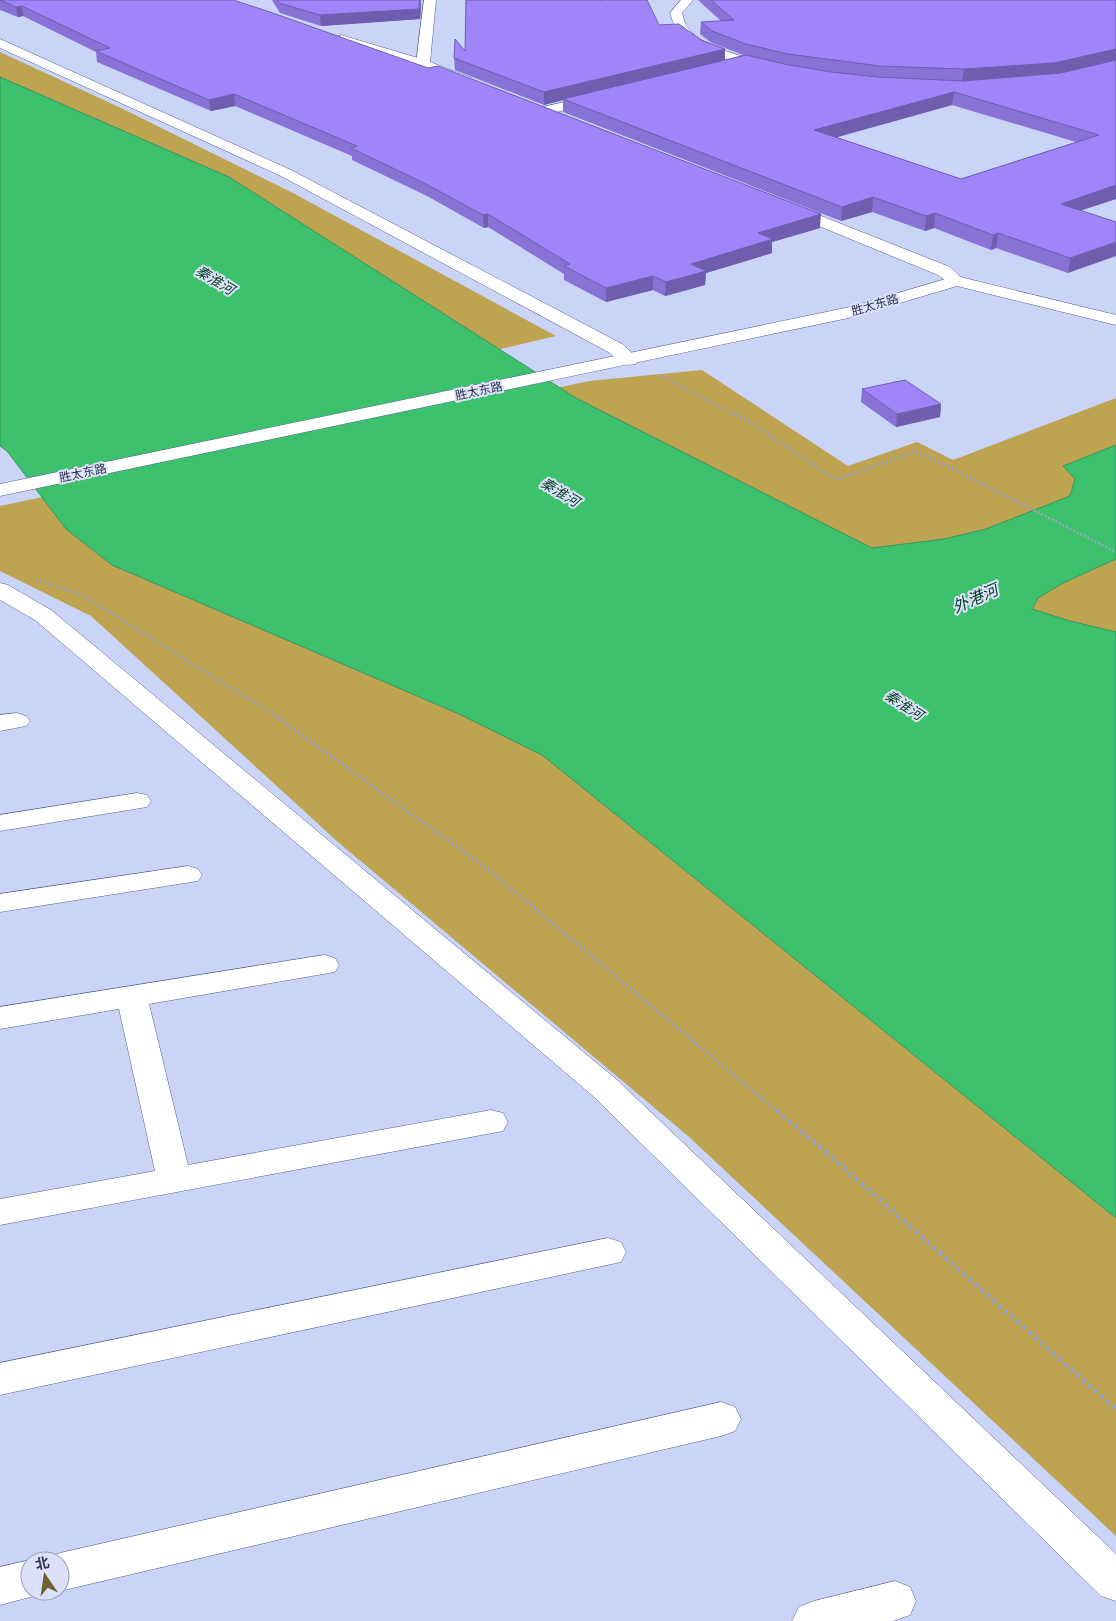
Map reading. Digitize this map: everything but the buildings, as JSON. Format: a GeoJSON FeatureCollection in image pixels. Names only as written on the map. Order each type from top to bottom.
{"type":"FeatureCollection","features":[{"type":"Feature","properties":{"kind":"street"},"geometry":{"type":"LineString","coordinates":[[423,64],[430,0]]}},
{"type":"Feature","properties":{"kind":"street"},"geometry":{"type":"LineString","coordinates":[[676,13],[687,0]]}},
{"type":"Feature","properties":{"kind":"street"},"geometry":{"type":"LineString","coordinates":[[666,1],[676,13],[681,29],[703,46],[743,62],[779,70]]}},
{"type":"Feature","properties":{"kind":"street"},"geometry":{"type":"LineString","coordinates":[[330,35],[423,64],[479,86]]}},
{"type":"Feature","properties":{"kind":"street"},"geometry":{"type":"LineString","coordinates":[[0,43],[286,173],[617,358]]}},
{"type":"Feature","properties":{"kind":"street"},"geometry":{"type":"LineString","coordinates":[[724,66],[743,62]]}},
{"type":"Feature","properties":{"kind":"street"},"geometry":{"type":"LineString","coordinates":[[571,122],[539,110],[610,95]]}},
{"type":"Feature","properties":{"kind":"street","name":"胜太东路"},"geometry":{"type":"LineString","coordinates":[[772,201],[950,276],[1116,320]]}},
{"type":"Feature","properties":{"kind":"street","name":"胜太东路"},"geometry":{"type":"LineString","coordinates":[[0,490],[617,358],[853,312],[950,276],[1007,283],[1116,308]]}},
{"type":"Feature","properties":{"kind":"street","name":"胜太东路"},"geometry":{"type":"LineString","coordinates":[[0,472],[588,356],[617,358]]}},
{"type":"Feature","properties":{"kind":"street"},"geometry":{"type":"LineString","coordinates":[[14,584],[43,615],[605,1088],[1116,1582]]}},
{"type":"Feature","properties":{"kind":"street"},"geometry":{"type":"LineString","coordinates":[[0,823],[137,801]]}},
{"type":"Feature","properties":{"kind":"street"},"geometry":{"type":"LineString","coordinates":[[0,903],[188,875]]}},
{"type":"Feature","properties":{"kind":"street"},"geometry":{"type":"LineString","coordinates":[[0,1018],[324,965]]}},
{"type":"Feature","properties":{"kind":"street"},"geometry":{"type":"LineString","coordinates":[[132,996],[174,1180]]}},
{"type":"Feature","properties":{"kind":"street"},"geometry":{"type":"LineString","coordinates":[[0,1212],[491,1122]]}},
{"type":"Feature","properties":{"kind":"street"},"geometry":{"type":"LineString","coordinates":[[0,1379],[608,1252]]}},
{"type":"Feature","properties":{"kind":"street"},"geometry":{"type":"LineString","coordinates":[[70,1570],[721,1419]]}},
{"type":"Feature","properties":{"kind":"street"},"geometry":{"type":"LineString","coordinates":[[0,1586],[20,1581]]}},
{"type":"Feature","properties":{"kind":"street"},"geometry":{"type":"LineString","coordinates":[[814,1621],[895,1601]]}},
{"type":"Feature","properties":{"kind":"path"},"geometry":{"type":"LineString","coordinates":[[617,358],[750,422],[836,480],[916,451],[1116,552]]}},
{"type":"Feature","properties":{"kind":"path"},"geometry":{"type":"LineString","coordinates":[[14,584],[81,594],[295,728],[490,871],[826,1152],[1116,1410]]}},
{"type":"Feature","properties":{"kind":"shaded area"},"geometry":{"type":"Polygon","coordinates":[[[0,52],[121,108],[293,193],[556,336],[479,354],[0,281],[0,52]]]}},
{"type":"Feature","properties":{"kind":"shaded area"},"geometry":{"type":"Polygon","coordinates":[[[702,370],[848,466],[917,442],[953,460],[1116,398],[1116,1536],[688,1136],[338,842],[91,616],[0,571],[0,506],[589,381],[702,370]]]}},
{"type":"Feature","properties":{"kind":"water"},"geometry":{"type":"Polygon","coordinates":[[[0,77],[229,177],[576,398],[872,548],[944,539],[986,529],[1070,496],[1075,479],[1063,466],[1116,445],[1116,559],[1063,583],[1038,598],[1032,609],[1070,621],[1116,632],[1116,1218],[542,755],[459,714],[112,565],[66,529],[7,451],[0,446],[0,77]]]}},
{"type":"Feature","properties":{"kind":"water label","name":"秦淮河"},"geometry":{"type":"Point","coordinates":[215,280]}},
{"type":"Feature","properties":{"kind":"water label","name":"秦淮河"},"geometry":{"type":"Point","coordinates":[560,492]}},
{"type":"Feature","properties":{"kind":"water label","name":"外港河"},"geometry":{"type":"Point","coordinates":[975,598]}},
{"type":"Feature","properties":{"kind":"water label","name":"秦淮河"},"geometry":{"type":"Point","coordinates":[904,705]}}]}
